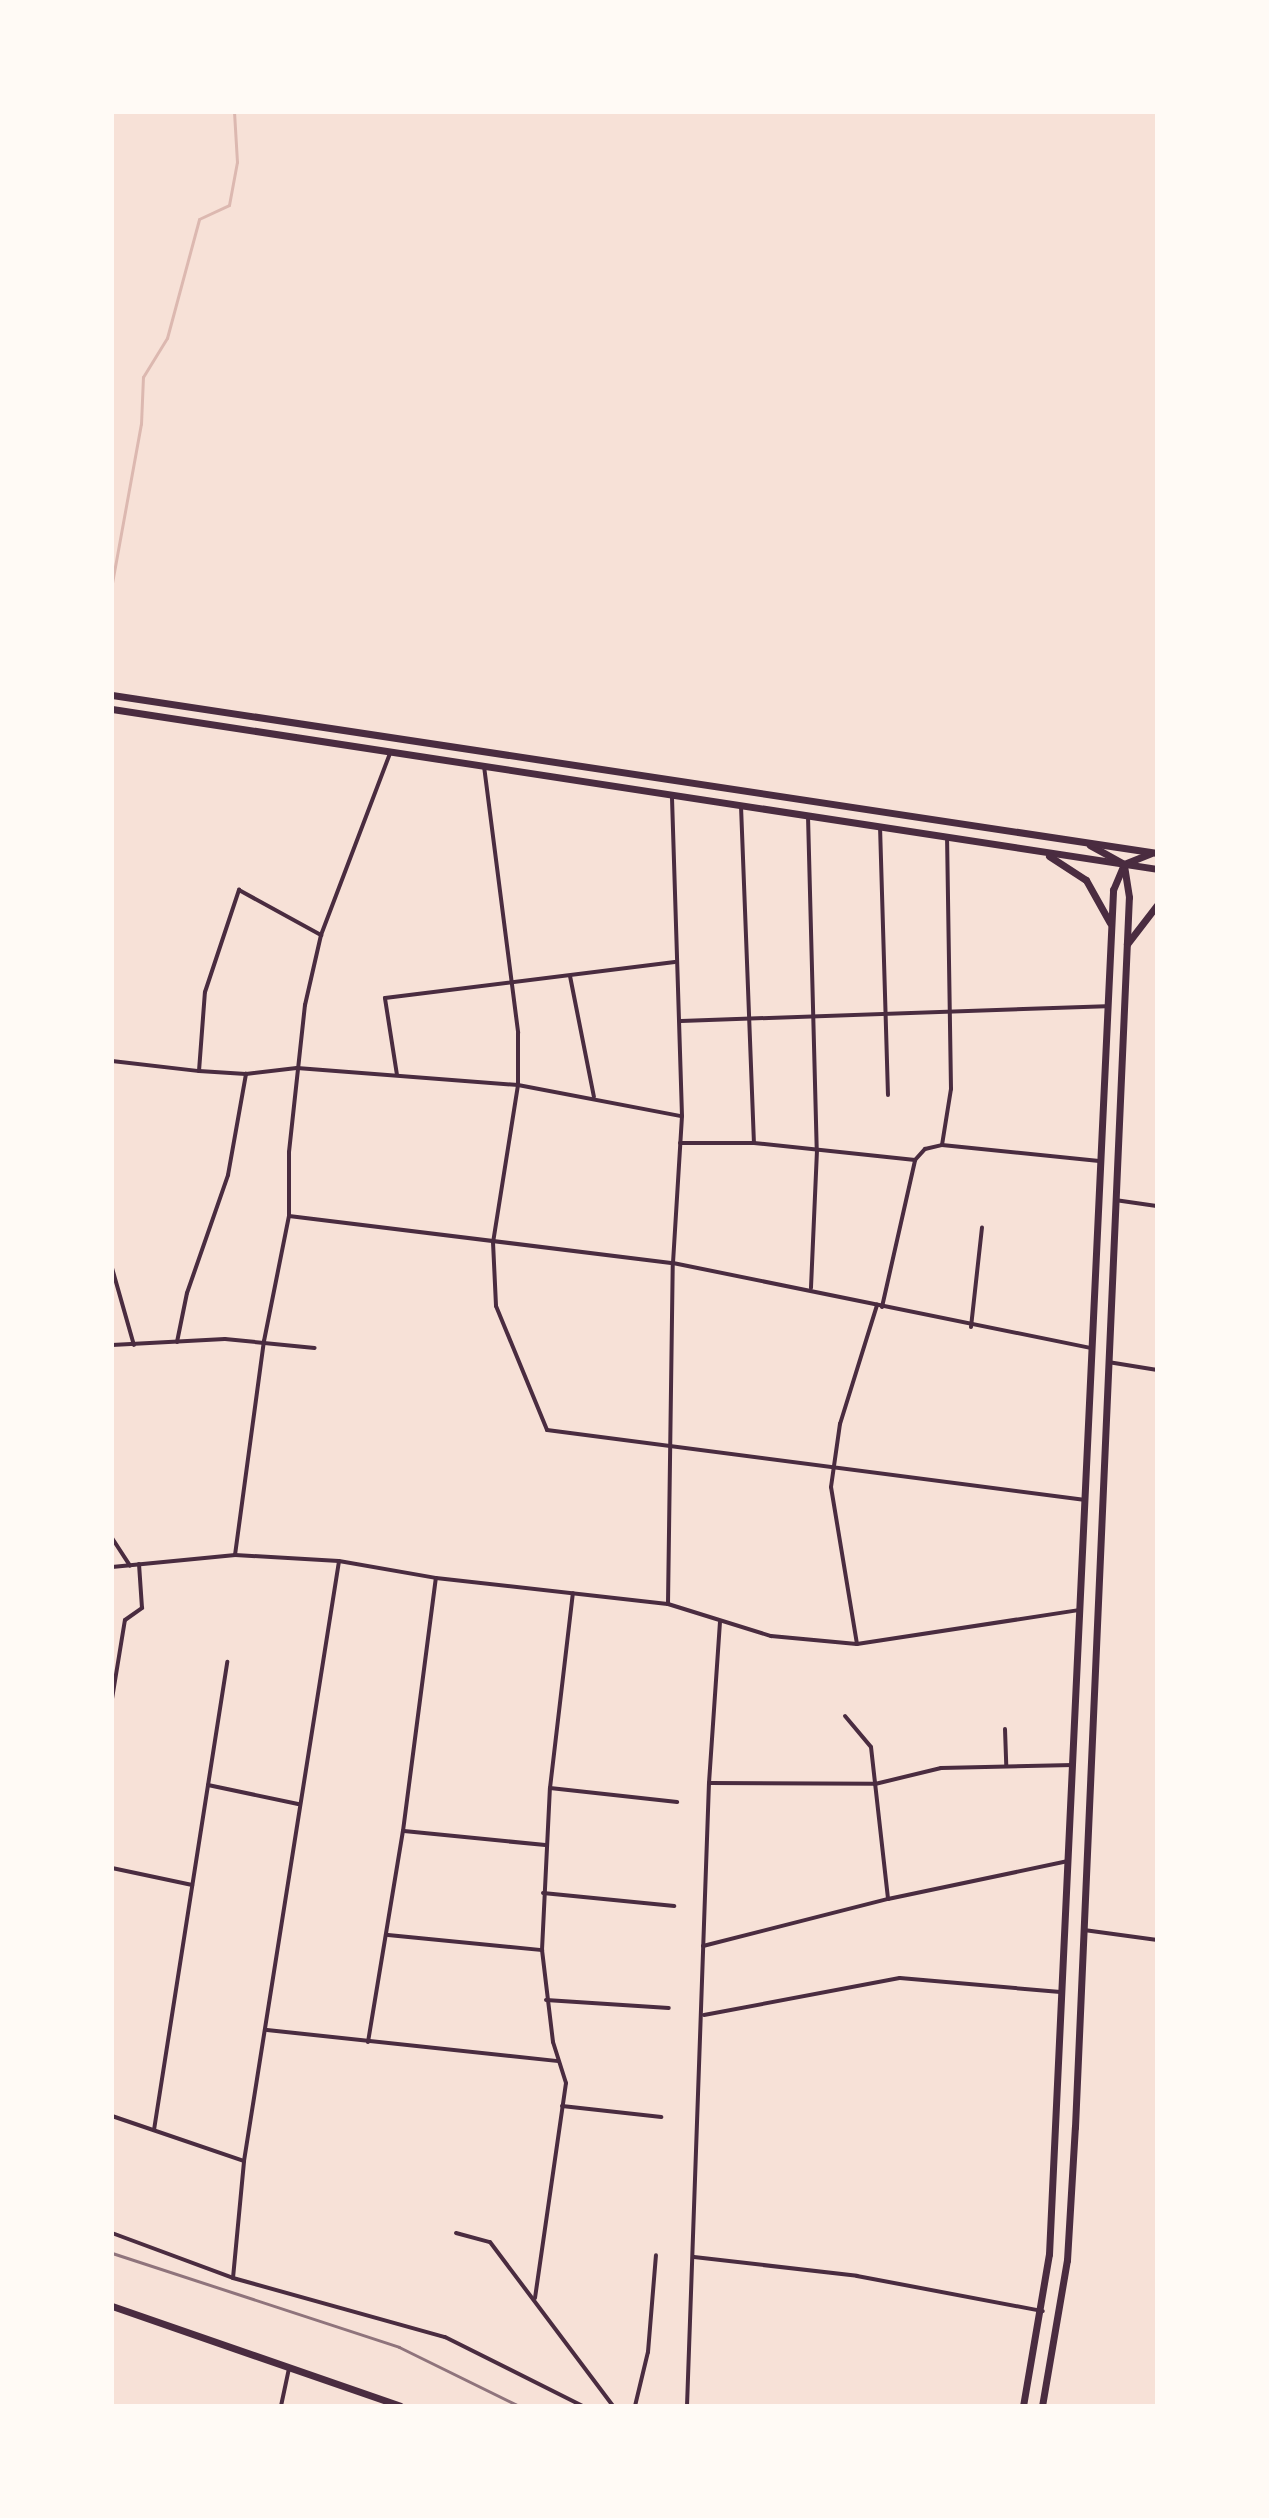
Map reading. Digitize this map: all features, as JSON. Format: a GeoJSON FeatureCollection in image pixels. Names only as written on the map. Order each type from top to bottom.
{"type":"FeatureCollection","features":[{"type":"Feature","properties":{"kind":"main road"},"geometry":{"type":"LineString","coordinates":[[112,695],[1157,853]]}},
{"type":"Feature","properties":{"kind":"main road"},"geometry":{"type":"LineString","coordinates":[[112,709],[1157,869]]}},
{"type":"Feature","properties":{"kind":"main road"},"geometry":{"type":"LineString","coordinates":[[1042,2406],[1067,2260],[1129,879],[1124,864],[1102,849],[1077,841]]}},
{"type":"Feature","properties":{"kind":"main road"},"geometry":{"type":"LineString","coordinates":[[1028,849],[1057,858],[1086,880],[1110,923]]}},
{"type":"Feature","properties":{"kind":"main road"},"geometry":{"type":"LineString","coordinates":[[1023,2406],[1043,2311],[1070,1860],[1109,1006],[1110,923],[1115,880],[1124,864],[1157,853]]}},
{"type":"Feature","properties":{"kind":"main road"},"geometry":{"type":"LineString","coordinates":[[1127,944],[1157,905]]}},
{"type":"Feature","properties":{"kind":"main road"},"geometry":{"type":"LineString","coordinates":[[1088,1439],[1105,1440]]}},
{"type":"Feature","properties":{"kind":"main road"},"geometry":{"type":"LineString","coordinates":[[112,2306],[400,2406]]}},
{"type":"Feature","properties":{"kind":"street"},"geometry":{"type":"LineString","coordinates":[[235,1555],[264,1341],[289,1216],[297,1068],[321,935],[391,752]]}},
{"type":"Feature","properties":{"kind":"street"},"geometry":{"type":"LineString","coordinates":[[484,766],[518,1033],[518,1085],[493,1242],[496,1306],[547,1430],[1087,1500]]}},
{"type":"Feature","properties":{"kind":"street"},"geometry":{"type":"LineString","coordinates":[[668,1604],[673,1263],[682,1116],[672,795]]}},
{"type":"Feature","properties":{"kind":"street"},"geometry":{"type":"LineString","coordinates":[[741,805],[754,1143]]}},
{"type":"Feature","properties":{"kind":"street"},"geometry":{"type":"LineString","coordinates":[[808,816],[817,1150],[811,1288]]}},
{"type":"Feature","properties":{"kind":"street"},"geometry":{"type":"LineString","coordinates":[[880,826],[888,1095]]}},
{"type":"Feature","properties":{"kind":"street"},"geometry":{"type":"LineString","coordinates":[[942,1145],[951,1089],[947,836]]}},
{"type":"Feature","properties":{"kind":"street"},"geometry":{"type":"LineString","coordinates":[[199,1071],[205,992],[239,890],[321,935]]}},
{"type":"Feature","properties":{"kind":"street"},"geometry":{"type":"LineString","coordinates":[[397,1075],[385,998],[675,962]]}},
{"type":"Feature","properties":{"kind":"street"},"geometry":{"type":"LineString","coordinates":[[570,976],[594,1097]]}},
{"type":"Feature","properties":{"kind":"street"},"geometry":{"type":"LineString","coordinates":[[681,1021],[885,1010],[1109,1006]]}},
{"type":"Feature","properties":{"kind":"street"},"geometry":{"type":"LineString","coordinates":[[112,1061],[246,1074],[297,1068],[518,1085],[682,1116]]}},
{"type":"Feature","properties":{"kind":"street"},"geometry":{"type":"LineString","coordinates":[[177,1342],[187,1293],[228,1175],[246,1074]]}},
{"type":"Feature","properties":{"kind":"street"},"geometry":{"type":"LineString","coordinates":[[680,1143],[754,1143],[915,1160]]}},
{"type":"Feature","properties":{"kind":"street"},"geometry":{"type":"LineString","coordinates":[[857,1644],[831,1487],[840,1424],[879,1306],[915,1160],[925,1149],[942,1145],[1101,1161]]}},
{"type":"Feature","properties":{"kind":"street"},"geometry":{"type":"LineString","coordinates":[[1115,1200],[1157,1206]]}},
{"type":"Feature","properties":{"kind":"street"},"geometry":{"type":"LineString","coordinates":[[289,1216],[673,1263],[811,1288],[971,1327],[1093,1349]]}},
{"type":"Feature","properties":{"kind":"street"},"geometry":{"type":"LineString","coordinates":[[971,1327],[982,1228]]}},
{"type":"Feature","properties":{"kind":"street"},"geometry":{"type":"LineString","coordinates":[[112,1268],[134,1345]]}},
{"type":"Feature","properties":{"kind":"street"},"geometry":{"type":"LineString","coordinates":[[112,1345],[264,1341],[315,1348]]}},
{"type":"Feature","properties":{"kind":"street"},"geometry":{"type":"LineString","coordinates":[[1108,1362],[1157,1370]]}},
{"type":"Feature","properties":{"kind":"street"},"geometry":{"type":"LineString","coordinates":[[112,1538],[130,1566]]}},
{"type":"Feature","properties":{"kind":"street"},"geometry":{"type":"LineString","coordinates":[[112,1567],[235,1555],[339,1561],[436,1578],[668,1604],[771,1636],[857,1644],[1081,1610]]}},
{"type":"Feature","properties":{"kind":"street"},"geometry":{"type":"LineString","coordinates":[[233,2278],[244,2161],[267,2030],[298,1804],[339,1561]]}},
{"type":"Feature","properties":{"kind":"street"},"geometry":{"type":"LineString","coordinates":[[112,1699],[125,1620],[142,1608],[139,1564]]}},
{"type":"Feature","properties":{"kind":"street"},"geometry":{"type":"LineString","coordinates":[[368,2042],[388,1935],[436,1578]]}},
{"type":"Feature","properties":{"kind":"street"},"geometry":{"type":"LineString","coordinates":[[535,2298],[566,2083],[558,2061],[546,2000],[542,1950],[545,1845],[573,1593]]}},
{"type":"Feature","properties":{"kind":"street"},"geometry":{"type":"LineString","coordinates":[[687,2406],[704,2015],[703,1946],[709,1783],[720,1622]]}},
{"type":"Feature","properties":{"kind":"street"},"geometry":{"type":"LineString","coordinates":[[154,2130],[227,1662]]}},
{"type":"Feature","properties":{"kind":"street"},"geometry":{"type":"LineString","coordinates":[[845,1716],[871,1747],[888,1899]]}},
{"type":"Feature","properties":{"kind":"street"},"geometry":{"type":"LineString","coordinates":[[1005,1729],[1006,1765]]}},
{"type":"Feature","properties":{"kind":"street"},"geometry":{"type":"LineString","coordinates":[[709,1783],[875,1784],[941,1768],[1075,1765]]}},
{"type":"Feature","properties":{"kind":"street"},"geometry":{"type":"LineString","coordinates":[[208,1785],[298,1804]]}},
{"type":"Feature","properties":{"kind":"street"},"geometry":{"type":"LineString","coordinates":[[550,1788],[677,1802]]}},
{"type":"Feature","properties":{"kind":"street"},"geometry":{"type":"LineString","coordinates":[[403,1831],[545,1845]]}},
{"type":"Feature","properties":{"kind":"street"},"geometry":{"type":"LineString","coordinates":[[703,1946],[888,1899],[1070,1860]]}},
{"type":"Feature","properties":{"kind":"street"},"geometry":{"type":"LineString","coordinates":[[112,1868],[192,1885]]}},
{"type":"Feature","properties":{"kind":"street"},"geometry":{"type":"LineString","coordinates":[[543,1893],[674,1906]]}},
{"type":"Feature","properties":{"kind":"street"},"geometry":{"type":"LineString","coordinates":[[1084,1930],[1157,1940]]}},
{"type":"Feature","properties":{"kind":"street"},"geometry":{"type":"LineString","coordinates":[[388,1935],[542,1950]]}},
{"type":"Feature","properties":{"kind":"street"},"geometry":{"type":"LineString","coordinates":[[704,2015],[900,1978],[1062,1992]]}},
{"type":"Feature","properties":{"kind":"street"},"geometry":{"type":"LineString","coordinates":[[546,2000],[669,2008]]}},
{"type":"Feature","properties":{"kind":"street"},"geometry":{"type":"LineString","coordinates":[[267,2030],[558,2061]]}},
{"type":"Feature","properties":{"kind":"street"},"geometry":{"type":"LineString","coordinates":[[562,2106],[661,2117]]}},
{"type":"Feature","properties":{"kind":"street"},"geometry":{"type":"LineString","coordinates":[[112,2116],[244,2161]]}},
{"type":"Feature","properties":{"kind":"street"},"geometry":{"type":"LineString","coordinates":[[112,2233],[233,2278],[445,2337],[583,2406]]}},
{"type":"Feature","properties":{"kind":"street"},"geometry":{"type":"LineString","coordinates":[[456,2233],[490,2242],[613,2406]]}},
{"type":"Feature","properties":{"kind":"street"},"geometry":{"type":"LineString","coordinates":[[635,2406],[648,2352],[656,2255]]}},
{"type":"Feature","properties":{"kind":"street"},"geometry":{"type":"LineString","coordinates":[[694,2257],[857,2276],[1043,2311]]}},
{"type":"Feature","properties":{"kind":"street"},"geometry":{"type":"LineString","coordinates":[[281,2406],[289,2368]]}},
{"type":"Feature","properties":{"kind":"waterway"},"geometry":{"type":"LineString","coordinates":[[112,583],[141,424],[143,377],[167,338],[199,219],[229,205],[237,162],[234,112]]}},
{"type":"Feature","properties":{"kind":"railway"},"geometry":{"type":"LineString","coordinates":[[112,2253],[399,2347],[519,2406]]}}]}
